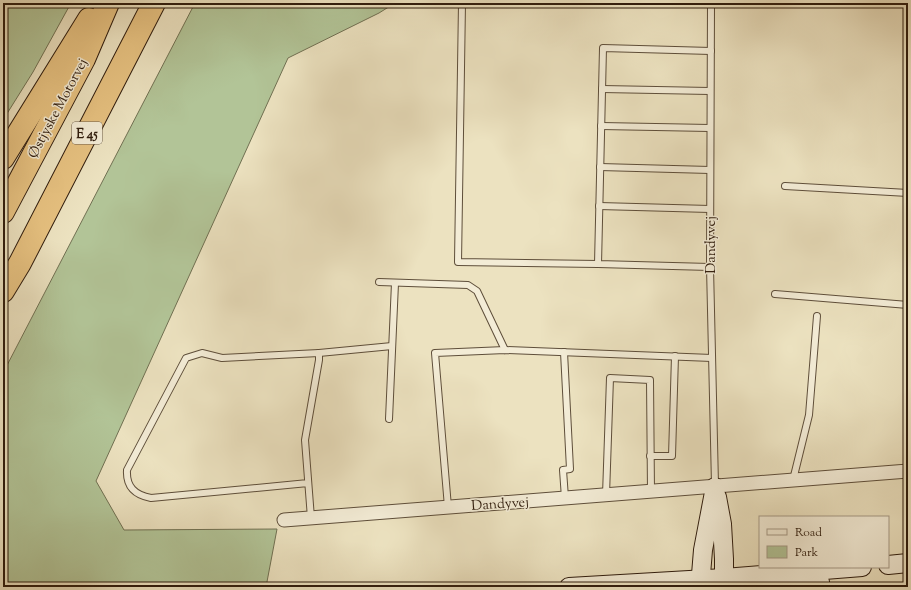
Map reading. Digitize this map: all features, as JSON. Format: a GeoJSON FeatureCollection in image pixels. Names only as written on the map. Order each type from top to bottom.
{"type":"FeatureCollection","features":[{"type":"Feature","properties":{"kind":"highway"},"geometry":{"type":"LineString","coordinates":[[3,158],[99,3]]}},
{"type":"Feature","properties":{"kind":"highway","name":"Østjyske Motorvej"},"geometry":{"type":"LineString","coordinates":[[3,212],[84,59],[108,3]]}},
{"type":"Feature","properties":{"kind":"highway","name":"E 45"},"geometry":{"type":"LineString","coordinates":[[3,291],[20,263],[154,3]]}},
{"type":"Feature","properties":{"kind":"highway"},"geometry":{"type":"LineString","coordinates":[[3,308],[20,263]]}},
{"type":"Feature","properties":{"kind":"main road","name":"Dandyvej"},"geometry":{"type":"LineString","coordinates":[[712,584],[703,550],[715,487]]}},
{"type":"Feature","properties":{"kind":"main road","name":"Dandyvej"},"geometry":{"type":"LineString","coordinates":[[712,584],[724,559],[722,524],[715,487]]}},
{"type":"Feature","properties":{"kind":"main road"},"geometry":{"type":"LineString","coordinates":[[889,565],[908,563]]}},
{"type":"Feature","properties":{"kind":"main road"},"geometry":{"type":"LineString","coordinates":[[569,587],[712,584],[853,568]]}},
{"type":"Feature","properties":{"kind":"main road"},"geometry":{"type":"LineString","coordinates":[[773,587],[833,581],[867,568]]}},
{"type":"Feature","properties":{"kind":"street","name":"Dandyvej"},"geometry":{"type":"LineString","coordinates":[[284,520],[908,471]]}},
{"type":"Feature","properties":{"kind":"lane"},"geometry":{"type":"LineString","coordinates":[[462,3],[458,262],[710,266]]}},
{"type":"Feature","properties":{"kind":"lane","name":"Dandyvej"},"geometry":{"type":"LineString","coordinates":[[711,3],[710,266],[715,487]]}},
{"type":"Feature","properties":{"kind":"lane"},"geometry":{"type":"LineString","coordinates":[[598,264],[603,48],[711,51]]}},
{"type":"Feature","properties":{"kind":"lane"},"geometry":{"type":"LineString","coordinates":[[602,89],[710,91]]}},
{"type":"Feature","properties":{"kind":"lane"},"geometry":{"type":"LineString","coordinates":[[601,126],[710,128]]}},
{"type":"Feature","properties":{"kind":"lane"},"geometry":{"type":"LineString","coordinates":[[600,167],[710,170]]}},
{"type":"Feature","properties":{"kind":"lane"},"geometry":{"type":"LineString","coordinates":[[785,186],[908,193]]}},
{"type":"Feature","properties":{"kind":"lane"},"geometry":{"type":"LineString","coordinates":[[599,206],[710,209]]}},
{"type":"Feature","properties":{"kind":"lane"},"geometry":{"type":"LineString","coordinates":[[379,282],[468,285],[477,291],[505,350]]}},
{"type":"Feature","properties":{"kind":"lane"},"geometry":{"type":"LineString","coordinates":[[389,419],[395,283]]}},
{"type":"Feature","properties":{"kind":"lane"},"geometry":{"type":"LineString","coordinates":[[776,294],[908,305]]}},
{"type":"Feature","properties":{"kind":"lane"},"geometry":{"type":"LineString","coordinates":[[793,480],[809,415],[817,316]]}},
{"type":"Feature","properties":{"kind":"lane"},"geometry":{"type":"LineString","coordinates":[[308,483],[151,498],[140,495],[133,489],[127,479],[127,470],[186,358],[202,353],[222,358],[319,353],[392,346]]}},
{"type":"Feature","properties":{"kind":"lane"},"geometry":{"type":"LineString","coordinates":[[448,507],[436,353],[505,350],[712,358]]}},
{"type":"Feature","properties":{"kind":"lane"},"geometry":{"type":"LineString","coordinates":[[564,352],[570,469],[563,470],[565,498]]}},
{"type":"Feature","properties":{"kind":"lane"},"geometry":{"type":"LineString","coordinates":[[311,518],[305,440],[319,353]]}},
{"type":"Feature","properties":{"kind":"lane"},"geometry":{"type":"LineString","coordinates":[[650,456],[672,456],[675,356]]}},
{"type":"Feature","properties":{"kind":"lane"},"geometry":{"type":"LineString","coordinates":[[606,495],[610,378],[650,380],[651,492]]}},
{"type":"Feature","properties":{"kind":"green space"},"geometry":{"type":"Polygon","coordinates":[[[3,3],[71,3],[33,72],[3,120],[3,3]]]}},
{"type":"Feature","properties":{"kind":"green space"},"geometry":{"type":"Polygon","coordinates":[[[195,3],[395,3],[379,13],[288,58],[96,481],[124,530],[277,529],[266,587],[3,587],[3,373],[195,3]]]}}]}
